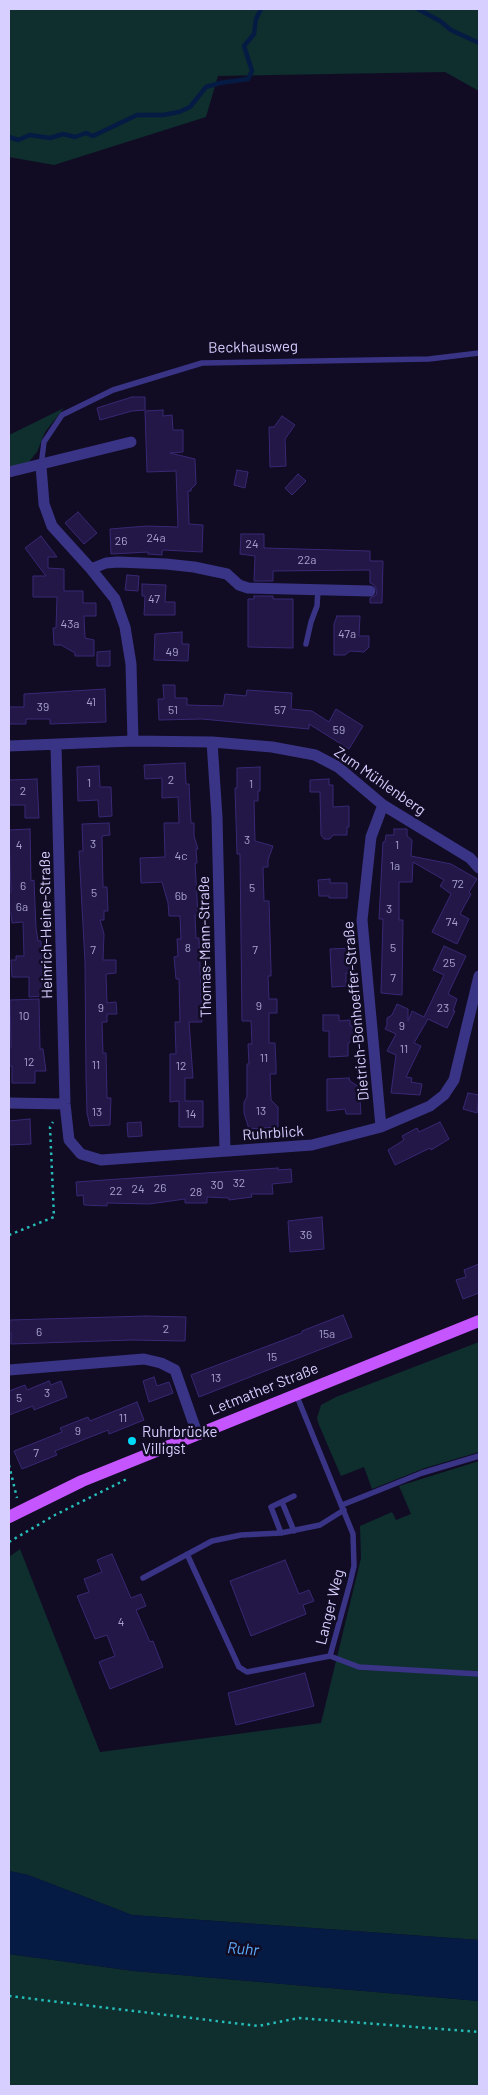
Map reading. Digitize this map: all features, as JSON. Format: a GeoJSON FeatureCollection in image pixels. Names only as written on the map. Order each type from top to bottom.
{"type":"FeatureCollection","features":[{"type":"Feature","properties":{"kind":"main road","name":"Letmather Straße"},"geometry":{"type":"LineString","coordinates":[[9,1517],[82,1481],[479,1321]]}},
{"type":"Feature","properties":{"kind":"street"},"geometry":{"type":"LineString","coordinates":[[9,472],[41,466],[131,442]]}},
{"type":"Feature","properties":{"kind":"street","name":"Beckhausweg"},"geometry":{"type":"LineString","coordinates":[[41,466],[44,504],[52,526],[91,569]]}},
{"type":"Feature","properties":{"kind":"street"},"geometry":{"type":"LineString","coordinates":[[133,741],[131,664],[125,627],[114,599],[91,569],[118,562],[166,564],[228,574],[239,585],[248,588],[370,590]]}},
{"type":"Feature","properties":{"kind":"street","name":"Zum Mühlenberg"},"geometry":{"type":"LineString","coordinates":[[9,746],[133,741],[212,742],[272,747],[315,755],[338,768],[383,805],[470,858],[479,868]]}},
{"type":"Feature","properties":{"kind":"street","name":"Thomas-Mann-Straße"},"geometry":{"type":"LineString","coordinates":[[212,742],[217,818],[225,1151]]}},
{"type":"Feature","properties":{"kind":"street","name":"Heinrich-Heine-Straße"},"geometry":{"type":"LineString","coordinates":[[56,745],[65,1104]]}},
{"type":"Feature","properties":{"kind":"street","name":"Dietrich-Bonhoeffer-Straße"},"geometry":{"type":"LineString","coordinates":[[381,1127],[362,920],[371,837],[383,805]]}},
{"type":"Feature","properties":{"kind":"street","name":"Ruhrblick"},"geometry":{"type":"LineString","coordinates":[[65,1104],[69,1140],[81,1154],[101,1160],[312,1145],[381,1127],[430,1106],[444,1095],[454,1080],[479,976]]}},
{"type":"Feature","properties":{"kind":"street"},"geometry":{"type":"LineString","coordinates":[[9,1103],[65,1104]]}},
{"type":"Feature","properties":{"kind":"street"},"geometry":{"type":"LineString","coordinates":[[9,1370],[144,1359],[161,1363],[175,1370],[197,1434]]}},
{"type":"Feature","properties":{"kind":"lane","name":"Beckhausweg"},"geometry":{"type":"LineString","coordinates":[[41,466],[44,442],[62,415],[113,390],[202,363],[429,359],[479,352]]}},
{"type":"Feature","properties":{"kind":"lane"},"geometry":{"type":"LineString","coordinates":[[306,644],[317,606],[318,590]]}},
{"type":"Feature","properties":{"kind":"lane","name":"Langer Weg"},"geometry":{"type":"LineString","coordinates":[[296,1394],[353,1534],[354,1566],[338,1632],[330,1656],[359,1667],[479,1674]]}},
{"type":"Feature","properties":{"kind":"lane"},"geometry":{"type":"LineString","coordinates":[[143,1578],[212,1541],[242,1536],[281,1533],[320,1525],[343,1508],[422,1473],[479,1456]]}},
{"type":"Feature","properties":{"kind":"lane"},"geometry":{"type":"LineString","coordinates":[[281,1533],[271,1507],[294,1496]]}},
{"type":"Feature","properties":{"kind":"lane"},"geometry":{"type":"LineString","coordinates":[[282,1502],[294,1531]]}},
{"type":"Feature","properties":{"kind":"lane"},"geometry":{"type":"LineString","coordinates":[[187,1554],[239,1667],[247,1672],[330,1656]]}},
{"type":"Feature","properties":{"kind":"path"},"geometry":{"type":"LineString","coordinates":[[9,1234],[54,1217],[50,1127]]}},
{"type":"Feature","properties":{"kind":"path"},"geometry":{"type":"LineString","coordinates":[[9,1465],[20,1510]]}},
{"type":"Feature","properties":{"kind":"path"},"geometry":{"type":"LineString","coordinates":[[9,1542],[55,1515],[129,1478]]}},
{"type":"Feature","properties":{"kind":"path"},"geometry":{"type":"LineString","coordinates":[[9,1996],[258,2026],[299,2018],[479,2032]]}},
{"type":"Feature","properties":{"kind":"green space"},"geometry":{"type":"Polygon","coordinates":[[[9,9],[479,9],[479,91],[445,72],[218,76],[206,117],[54,165],[9,157],[9,9]]]}},
{"type":"Feature","properties":{"kind":"green space"},"geometry":{"type":"Polygon","coordinates":[[[64,408],[45,432],[37,452],[28,463],[9,468],[9,435],[64,408]]]}},
{"type":"Feature","properties":{"kind":"green space"},"geometry":{"type":"Polygon","coordinates":[[[479,1342],[479,1452],[425,1468],[372,1489],[364,1467],[341,1476],[317,1418],[321,1405],[336,1397],[479,1342]]]}},
{"type":"Feature","properties":{"kind":"green space"},"geometry":{"type":"Polygon","coordinates":[[[479,1461],[479,1940],[132,1915],[28,1875],[9,1871],[9,1557],[20,1549],[100,1752],[321,1723],[361,1558],[360,1526],[392,1512],[396,1520],[411,1514],[399,1486],[479,1461]]]}},
{"type":"Feature","properties":{"kind":"green space"},"geometry":{"type":"Polygon","coordinates":[[[9,1954],[134,1971],[479,2001],[479,2086],[9,2086],[9,1954]]]}},
{"type":"Feature","properties":{"kind":"water","name":"Ruhr"},"geometry":{"type":"Polygon","coordinates":[[[9,1871],[28,1875],[132,1915],[479,1940],[479,2001],[134,1971],[9,1954],[9,1871]]]}},
{"type":"Feature","properties":{"kind":"building"},"geometry":{"type":"Polygon","coordinates":[[[132,397],[145,397],[145,410],[132,411],[100,420],[97,408],[132,397]]]}},
{"type":"Feature","properties":{"kind":"building"},"geometry":{"type":"Polygon","coordinates":[[[163,410],[163,416],[172,415],[173,430],[183,430],[183,452],[170,453],[195,459],[196,484],[191,491],[188,491],[189,524],[203,525],[202,552],[164,550],[162,555],[148,554],[148,552],[111,554],[110,529],[147,526],[178,527],[176,471],[147,472],[145,411],[163,410]]]}},
{"type":"Feature","properties":{"kind":"building"},"geometry":{"type":"Polygon","coordinates":[[[282,416],[295,425],[285,439],[286,466],[270,467],[269,427],[274,427],[282,416]]]}},
{"type":"Feature","properties":{"kind":"building"},"geometry":{"type":"Polygon","coordinates":[[[237,470],[248,472],[245,488],[234,485],[237,470]]]}},
{"type":"Feature","properties":{"kind":"building"},"geometry":{"type":"Polygon","coordinates":[[[298,474],[306,481],[292,495],[285,488],[298,474]]]}},
{"type":"Feature","properties":{"kind":"building"},"geometry":{"type":"Polygon","coordinates":[[[78,512],[97,533],[84,544],[65,523],[78,512]]]}},
{"type":"Feature","properties":{"kind":"building"},"geometry":{"type":"Polygon","coordinates":[[[241,534],[264,534],[264,548],[370,551],[370,561],[383,561],[382,603],[370,603],[370,598],[376,595],[377,591],[374,585],[370,583],[370,570],[273,571],[273,581],[254,581],[255,556],[240,554],[241,534]]]}},
{"type":"Feature","properties":{"kind":"building"},"geometry":{"type":"Polygon","coordinates":[[[41,536],[57,557],[48,557],[48,568],[64,569],[64,591],[83,591],[83,603],[96,603],[96,616],[84,616],[85,638],[94,640],[94,656],[75,656],[75,653],[61,645],[54,645],[53,628],[56,628],[57,597],[33,597],[33,576],[46,576],[25,548],[41,536]]]}},
{"type":"Feature","properties":{"kind":"building"},"geometry":{"type":"Polygon","coordinates":[[[127,575],[139,576],[138,591],[125,590],[127,575]]]}},
{"type":"Feature","properties":{"kind":"building"},"geometry":{"type":"Polygon","coordinates":[[[142,584],[166,585],[165,602],[175,602],[175,615],[144,615],[145,596],[142,596],[142,584]]]}},
{"type":"Feature","properties":{"kind":"building"},"geometry":{"type":"Polygon","coordinates":[[[254,596],[273,596],[273,599],[293,599],[293,648],[248,647],[248,599],[254,599],[254,596]]]}},
{"type":"Feature","properties":{"kind":"building"},"geometry":{"type":"Polygon","coordinates":[[[337,616],[360,616],[359,636],[369,636],[369,647],[364,652],[350,651],[345,655],[334,655],[334,624],[337,616]]]}},
{"type":"Feature","properties":{"kind":"building"},"geometry":{"type":"Polygon","coordinates":[[[182,632],[182,644],[189,644],[188,661],[154,660],[155,634],[182,632]]]}},
{"type":"Feature","properties":{"kind":"building"},"geometry":{"type":"Polygon","coordinates":[[[110,651],[110,666],[97,666],[97,652],[110,651]]]}},
{"type":"Feature","properties":{"kind":"building"},"geometry":{"type":"Polygon","coordinates":[[[163,685],[175,685],[175,698],[187,698],[187,705],[223,706],[225,694],[246,696],[247,690],[292,693],[291,709],[312,711],[329,722],[336,709],[363,726],[349,749],[309,724],[309,729],[202,719],[159,720],[158,699],[164,699],[163,685]]]}},
{"type":"Feature","properties":{"kind":"building"},"geometry":{"type":"Polygon","coordinates":[[[105,689],[106,722],[50,724],[50,719],[26,719],[26,724],[9,724],[9,707],[24,707],[24,694],[105,689]]]}},
{"type":"Feature","properties":{"kind":"building"},"geometry":{"type":"Polygon","coordinates":[[[185,763],[186,784],[189,784],[191,823],[194,823],[194,836],[198,849],[196,849],[197,863],[195,863],[198,915],[195,915],[196,938],[199,938],[202,1022],[189,1022],[193,1078],[185,1078],[185,1101],[203,1101],[203,1127],[179,1127],[179,1101],[170,1102],[170,1054],[176,1054],[175,1022],[180,1022],[179,979],[176,979],[174,957],[178,956],[177,939],[181,939],[180,916],[169,916],[168,903],[162,882],[141,883],[140,858],[165,857],[164,823],[179,823],[178,797],[162,798],[162,778],[145,779],[144,765],[185,763]]]}},
{"type":"Feature","properties":{"kind":"building"},"geometry":{"type":"Polygon","coordinates":[[[99,766],[100,787],[111,787],[112,816],[99,817],[98,800],[78,801],[77,767],[99,766]]]}},
{"type":"Feature","properties":{"kind":"building"},"geometry":{"type":"Polygon","coordinates":[[[260,767],[260,791],[258,791],[258,801],[254,801],[255,841],[273,846],[268,860],[268,867],[263,867],[264,901],[269,901],[271,976],[268,976],[269,999],[277,999],[277,1013],[269,1013],[269,1043],[275,1043],[276,1074],[270,1074],[271,1100],[278,1107],[278,1127],[249,1129],[244,1113],[244,1102],[247,1097],[248,1044],[252,1044],[251,1021],[242,1021],[240,854],[237,854],[235,788],[237,788],[237,768],[260,767]]]}},
{"type":"Feature","properties":{"kind":"building"},"geometry":{"type":"Polygon","coordinates":[[[37,779],[39,818],[25,818],[25,805],[9,805],[9,780],[37,779]]]}},
{"type":"Feature","properties":{"kind":"building"},"geometry":{"type":"Polygon","coordinates":[[[329,779],[329,785],[333,785],[333,807],[349,806],[349,827],[347,827],[347,835],[333,835],[330,839],[324,839],[321,835],[320,792],[310,792],[310,780],[329,779]]]}},
{"type":"Feature","properties":{"kind":"building"},"geometry":{"type":"Polygon","coordinates":[[[109,823],[110,835],[102,836],[103,887],[107,887],[108,911],[104,911],[104,920],[100,920],[104,934],[103,960],[116,960],[116,973],[106,974],[107,1003],[116,1002],[117,1014],[107,1014],[107,1022],[102,1022],[103,1053],[106,1053],[107,1098],[111,1098],[110,1125],[90,1126],[87,1113],[85,962],[79,851],[83,851],[82,824],[109,823]]]}},
{"type":"Feature","properties":{"kind":"building"},"geometry":{"type":"Polygon","coordinates":[[[30,829],[31,881],[34,880],[36,928],[38,941],[41,941],[43,996],[29,997],[29,977],[12,977],[11,960],[16,960],[16,956],[24,956],[23,922],[12,923],[11,913],[9,913],[9,892],[11,892],[9,830],[30,829]]]}},
{"type":"Feature","properties":{"kind":"building"},"geometry":{"type":"Polygon","coordinates":[[[394,829],[407,829],[407,836],[412,840],[411,856],[451,864],[477,879],[469,892],[471,894],[460,914],[469,919],[457,944],[432,932],[451,894],[440,886],[444,880],[413,862],[412,882],[399,882],[399,920],[403,920],[402,995],[381,993],[383,919],[379,919],[383,842],[385,842],[386,835],[394,835],[394,829]]]}},
{"type":"Feature","properties":{"kind":"building"},"geometry":{"type":"Polygon","coordinates":[[[330,879],[330,883],[347,883],[347,898],[319,896],[318,880],[330,879]]]}},
{"type":"Feature","properties":{"kind":"building"},"geometry":{"type":"Polygon","coordinates":[[[444,946],[466,956],[448,994],[457,999],[453,1011],[455,1011],[447,1028],[428,1019],[414,1043],[421,1046],[406,1077],[412,1078],[411,1082],[422,1084],[420,1095],[391,1093],[396,1055],[387,1051],[396,1034],[385,1029],[387,1018],[392,1015],[397,1004],[408,1009],[408,1021],[412,1011],[424,1017],[444,975],[433,970],[444,946]]]}},
{"type":"Feature","properties":{"kind":"building"},"geometry":{"type":"Polygon","coordinates":[[[351,948],[351,973],[346,973],[346,986],[332,987],[330,949],[351,948]]]}},
{"type":"Feature","properties":{"kind":"building"},"geometry":{"type":"Polygon","coordinates":[[[39,999],[40,1049],[43,1049],[46,1071],[35,1071],[35,1083],[12,1083],[12,1066],[9,1066],[9,1047],[11,1047],[10,1000],[39,999]]]}},
{"type":"Feature","properties":{"kind":"building"},"geometry":{"type":"Polygon","coordinates":[[[323,1015],[339,1015],[339,1021],[350,1020],[350,1026],[360,1026],[352,1035],[352,1040],[348,1044],[348,1056],[329,1057],[329,1031],[323,1031],[323,1015]]]}},
{"type":"Feature","properties":{"kind":"building"},"geometry":{"type":"Polygon","coordinates":[[[349,1078],[350,1081],[359,1087],[361,1114],[346,1114],[345,1109],[327,1111],[327,1079],[349,1078]]]}},
{"type":"Feature","properties":{"kind":"building"},"geometry":{"type":"Polygon","coordinates":[[[468,1093],[479,1095],[477,1113],[463,1109],[468,1093]]]}},
{"type":"Feature","properties":{"kind":"building"},"geometry":{"type":"Polygon","coordinates":[[[30,1119],[31,1144],[9,1145],[9,1121],[30,1119]]]}},
{"type":"Feature","properties":{"kind":"building"},"geometry":{"type":"Polygon","coordinates":[[[141,1122],[142,1136],[128,1137],[127,1123],[141,1122]]]}},
{"type":"Feature","properties":{"kind":"building"},"geometry":{"type":"Polygon","coordinates":[[[440,1122],[449,1139],[431,1150],[430,1148],[395,1165],[388,1150],[404,1140],[402,1136],[417,1128],[419,1132],[440,1122]]]}},
{"type":"Feature","properties":{"kind":"building"},"geometry":{"type":"Polygon","coordinates":[[[278,1168],[278,1170],[291,1169],[292,1182],[272,1184],[273,1194],[251,1194],[252,1197],[229,1200],[229,1198],[207,1197],[207,1203],[185,1203],[185,1199],[149,1204],[107,1203],[107,1206],[84,1205],[83,1195],[77,1196],[76,1182],[278,1168]]]}},
{"type":"Feature","properties":{"kind":"building"},"geometry":{"type":"Polygon","coordinates":[[[322,1217],[324,1249],[290,1252],[288,1221],[322,1217]]]}},
{"type":"Feature","properties":{"kind":"building"},"geometry":{"type":"Polygon","coordinates":[[[479,1264],[479,1293],[463,1299],[456,1280],[466,1277],[464,1270],[479,1264]]]}},
{"type":"Feature","properties":{"kind":"building"},"geometry":{"type":"Polygon","coordinates":[[[343,1315],[352,1337],[199,1397],[191,1375],[302,1333],[302,1331],[343,1315]]]}},
{"type":"Feature","properties":{"kind":"building"},"geometry":{"type":"Polygon","coordinates":[[[146,1316],[186,1317],[185,1341],[132,1340],[11,1344],[11,1333],[9,1333],[10,1320],[146,1316]]]}},
{"type":"Feature","properties":{"kind":"building"},"geometry":{"type":"Polygon","coordinates":[[[154,1377],[157,1386],[169,1382],[173,1393],[149,1402],[143,1381],[154,1377]]]}},
{"type":"Feature","properties":{"kind":"building"},"geometry":{"type":"Polygon","coordinates":[[[49,1381],[51,1385],[61,1381],[67,1397],[34,1410],[33,1406],[9,1415],[9,1391],[25,1385],[27,1390],[49,1381]]]}},
{"type":"Feature","properties":{"kind":"building"},"geometry":{"type":"Polygon","coordinates":[[[137,1402],[144,1420],[109,1434],[108,1430],[55,1451],[57,1455],[22,1469],[14,1451],[62,1432],[60,1428],[88,1417],[90,1421],[137,1402]]]}},
{"type":"Feature","properties":{"kind":"building"},"geometry":{"type":"Polygon","coordinates":[[[112,1554],[131,1598],[141,1594],[146,1606],[136,1610],[150,1642],[153,1641],[163,1667],[110,1689],[99,1662],[115,1656],[107,1635],[95,1639],[77,1596],[89,1592],[84,1579],[102,1572],[97,1560],[112,1554]]]}},
{"type":"Feature","properties":{"kind":"building"},"geometry":{"type":"Polygon","coordinates":[[[285,1560],[299,1594],[309,1590],[314,1601],[303,1605],[306,1614],[251,1636],[230,1581],[285,1560]]]}},
{"type":"Feature","properties":{"kind":"building"},"geometry":{"type":"Polygon","coordinates":[[[305,1673],[314,1706],[236,1725],[228,1693],[305,1673]]]}},
{"type":"Feature","properties":{"kind":"waterway"},"geometry":{"type":"LineString","coordinates":[[9,137],[18,140],[30,135],[50,138],[63,134],[75,137],[86,133],[93,136],[137,115],[163,115],[179,112],[190,107],[206,87],[248,79],[252,71],[244,46],[254,34],[256,19],[261,9]]}},
{"type":"Feature","properties":{"kind":"waterway"},"geometry":{"type":"LineString","coordinates":[[418,9],[440,21],[451,30],[479,43]]}},
{"type":"Feature","properties":{"kind":"place","name":"Ruhrbrücke Villigst"},"geometry":{"type":"Point","coordinates":[132,1441]}}]}
